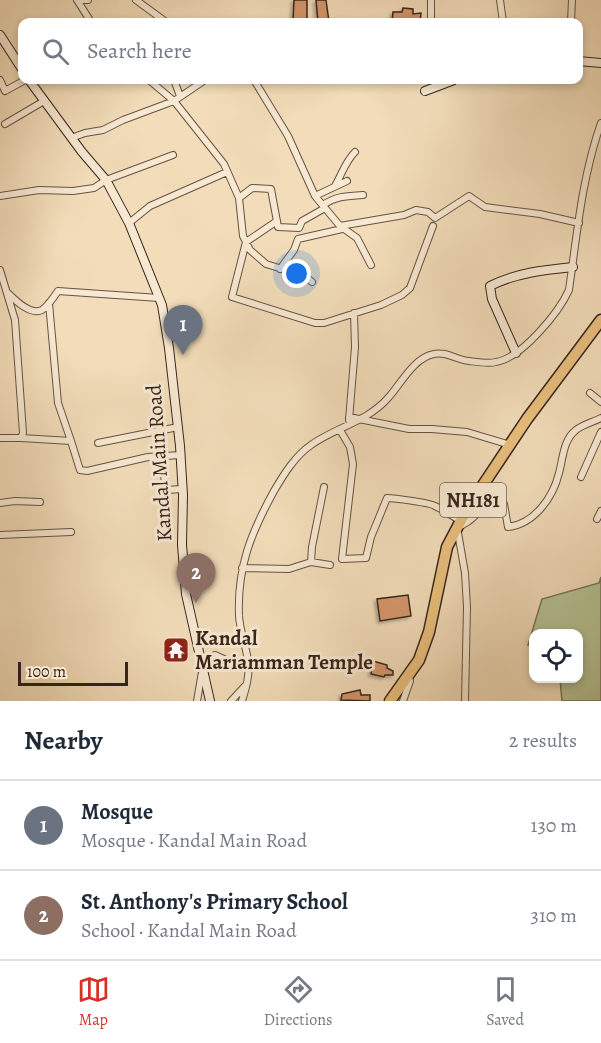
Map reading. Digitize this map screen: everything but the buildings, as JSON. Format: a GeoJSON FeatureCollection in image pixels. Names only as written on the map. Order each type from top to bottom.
{"type":"FeatureCollection","features":[{"type":"Feature","properties":{"kind":"highway","name":"NH181"},"geometry":{"type":"LineString","coordinates":[[390,701],[419,660],[429,632],[447,547],[459,524],[510,445],[601,320]]}},
{"type":"Feature","properties":{"kind":"street"},"geometry":{"type":"LineString","coordinates":[[88,0],[77,0],[88,18]]}},
{"type":"Feature","properties":{"kind":"street"},"geometry":{"type":"LineString","coordinates":[[136,0],[161,18]]}},
{"type":"Feature","properties":{"kind":"street"},"geometry":{"type":"LineString","coordinates":[[431,18],[432,0]]}},
{"type":"Feature","properties":{"kind":"street"},"geometry":{"type":"LineString","coordinates":[[500,0],[502,18]]}},
{"type":"Feature","properties":{"kind":"street"},"geometry":{"type":"LineString","coordinates":[[571,18],[573,0]]}},
{"type":"Feature","properties":{"kind":"street"},"geometry":{"type":"LineString","coordinates":[[0,35],[18,63]]}},
{"type":"Feature","properties":{"kind":"street"},"geometry":{"type":"LineString","coordinates":[[583,61],[601,63]]}},
{"type":"Feature","properties":{"kind":"street"},"geometry":{"type":"LineString","coordinates":[[0,80],[3,92],[21,84]]}},
{"type":"Feature","properties":{"kind":"street","name":"Kandal Main Road"},"geometry":{"type":"LineString","coordinates":[[33,84],[106,180],[129,223],[159,298],[169,348],[181,455],[182,545],[186,594],[210,701]]}},
{"type":"Feature","properties":{"kind":"street"},"geometry":{"type":"LineString","coordinates":[[155,84],[177,99]]}},
{"type":"Feature","properties":{"kind":"street"},"geometry":{"type":"LineString","coordinates":[[175,84],[177,99],[191,124],[211,146],[239,198],[240,217],[250,250],[266,264],[304,276],[312,282]]}},
{"type":"Feature","properties":{"kind":"street"},"geometry":{"type":"LineString","coordinates":[[72,138],[103,130],[177,99],[199,84]]}},
{"type":"Feature","properties":{"kind":"street"},"geometry":{"type":"LineString","coordinates":[[256,84],[288,136],[315,196],[341,227],[357,238],[371,265]]}},
{"type":"Feature","properties":{"kind":"street"},"geometry":{"type":"LineString","coordinates":[[425,91],[443,84]]}},
{"type":"Feature","properties":{"kind":"street"},"geometry":{"type":"LineString","coordinates":[[5,124],[44,101]]}},
{"type":"Feature","properties":{"kind":"street"},"geometry":{"type":"LineString","coordinates":[[242,701],[248,681],[248,662],[240,618],[239,582],[245,551],[285,473],[298,455],[311,444],[373,412],[388,398],[407,374],[433,354],[445,354],[468,361],[497,362],[516,353],[544,326],[564,303],[569,290],[593,147],[601,123]]}},
{"type":"Feature","properties":{"kind":"street"},"geometry":{"type":"LineString","coordinates":[[335,186],[346,161],[355,152]]}},
{"type":"Feature","properties":{"kind":"street"},"geometry":{"type":"LineString","coordinates":[[0,196],[39,190],[84,191],[106,180],[173,155]]}},
{"type":"Feature","properties":{"kind":"street"},"geometry":{"type":"LineString","coordinates":[[129,223],[150,206],[227,172]]}},
{"type":"Feature","properties":{"kind":"street"},"geometry":{"type":"LineString","coordinates":[[315,196],[347,181]]}},
{"type":"Feature","properties":{"kind":"street"},"geometry":{"type":"LineString","coordinates":[[239,198],[252,188],[271,189],[278,227],[299,228],[302,221],[333,198],[363,195]]}},
{"type":"Feature","properties":{"kind":"street"},"geometry":{"type":"LineString","coordinates":[[280,268],[294,250],[298,239],[341,227],[404,215],[416,210],[428,212],[435,218],[469,196],[485,207],[540,214],[579,224]]}},
{"type":"Feature","properties":{"kind":"street"},"geometry":{"type":"LineString","coordinates":[[277,221],[246,242],[232,297],[315,323],[324,323],[381,305],[402,295],[410,288],[433,226]]}},
{"type":"Feature","properties":{"kind":"street"},"geometry":{"type":"LineString","coordinates":[[516,353],[492,298],[490,286],[503,279],[534,271],[573,267]]}},
{"type":"Feature","properties":{"kind":"street"},"geometry":{"type":"LineString","coordinates":[[0,270],[15,320],[17,335],[21,438]]}},
{"type":"Feature","properties":{"kind":"street"},"geometry":{"type":"LineString","coordinates":[[6,290],[15,300],[37,311],[42,310],[58,291],[159,298]]}},
{"type":"Feature","properties":{"kind":"street"},"geometry":{"type":"LineString","coordinates":[[49,303],[58,403],[80,470],[87,471],[148,457],[181,455]]}},
{"type":"Feature","properties":{"kind":"street"},"geometry":{"type":"LineString","coordinates":[[348,426],[355,347],[354,313]]}},
{"type":"Feature","properties":{"kind":"street"},"geometry":{"type":"LineString","coordinates":[[590,393],[601,402]]}},
{"type":"Feature","properties":{"kind":"street"},"geometry":{"type":"LineString","coordinates":[[349,417],[409,429],[467,432],[510,445]]}},
{"type":"Feature","properties":{"kind":"street"},"geometry":{"type":"LineString","coordinates":[[340,430],[350,447],[353,464],[342,559],[366,558],[371,537],[387,498],[401,498],[424,505],[434,505],[464,526],[480,510],[493,501],[499,500],[504,504],[508,526],[520,525],[534,516],[553,492],[565,446],[575,430],[601,418]]}},
{"type":"Feature","properties":{"kind":"street"},"geometry":{"type":"LineString","coordinates":[[98,443],[178,428]]}},
{"type":"Feature","properties":{"kind":"street"},"geometry":{"type":"LineString","coordinates":[[581,477],[601,432]]}},
{"type":"Feature","properties":{"kind":"street"},"geometry":{"type":"LineString","coordinates":[[0,438],[71,441]]}},
{"type":"Feature","properties":{"kind":"street"},"geometry":{"type":"LineString","coordinates":[[163,456],[165,490],[183,489]]}},
{"type":"Feature","properties":{"kind":"street"},"geometry":{"type":"LineString","coordinates":[[311,562],[324,487]]}},
{"type":"Feature","properties":{"kind":"street"},"geometry":{"type":"LineString","coordinates":[[0,503],[40,502]]}},
{"type":"Feature","properties":{"kind":"street"},"geometry":{"type":"LineString","coordinates":[[597,519],[601,512]]}},
{"type":"Feature","properties":{"kind":"street"},"geometry":{"type":"LineString","coordinates":[[459,524],[467,607],[465,701]]}},
{"type":"Feature","properties":{"kind":"street"},"geometry":{"type":"LineString","coordinates":[[0,535],[71,532]]}},
{"type":"Feature","properties":{"kind":"street"},"geometry":{"type":"LineString","coordinates":[[242,568],[289,569],[311,562],[330,564]]}},
{"type":"Feature","properties":{"kind":"street"},"geometry":{"type":"LineString","coordinates":[[197,701],[203,663],[215,656],[228,661]]}},
{"type":"Feature","properties":{"kind":"street"},"geometry":{"type":"LineString","coordinates":[[403,701],[410,681],[408,675]]}},
{"type":"Feature","properties":{"kind":"street"},"geometry":{"type":"LineString","coordinates":[[231,701],[248,681]]}},
{"type":"Feature","properties":{"kind":"green space"},"geometry":{"type":"Polygon","coordinates":[[[601,577],[601,701],[562,701],[560,683],[583,683],[583,629],[533,629],[542,599],[599,583],[601,577]]]}},
{"type":"Feature","properties":{"kind":"place","name":"Mosque"},"geometry":{"type":"Point","coordinates":[183,355]}},
{"type":"Feature","properties":{"kind":"place","name":"St. Anthony's Primary School"},"geometry":{"type":"Point","coordinates":[196,603]}},
{"type":"Feature","properties":{"kind":"place","name":"Kandal Mariamman Temple"},"geometry":{"type":"Point","coordinates":[176,650]}}]}
